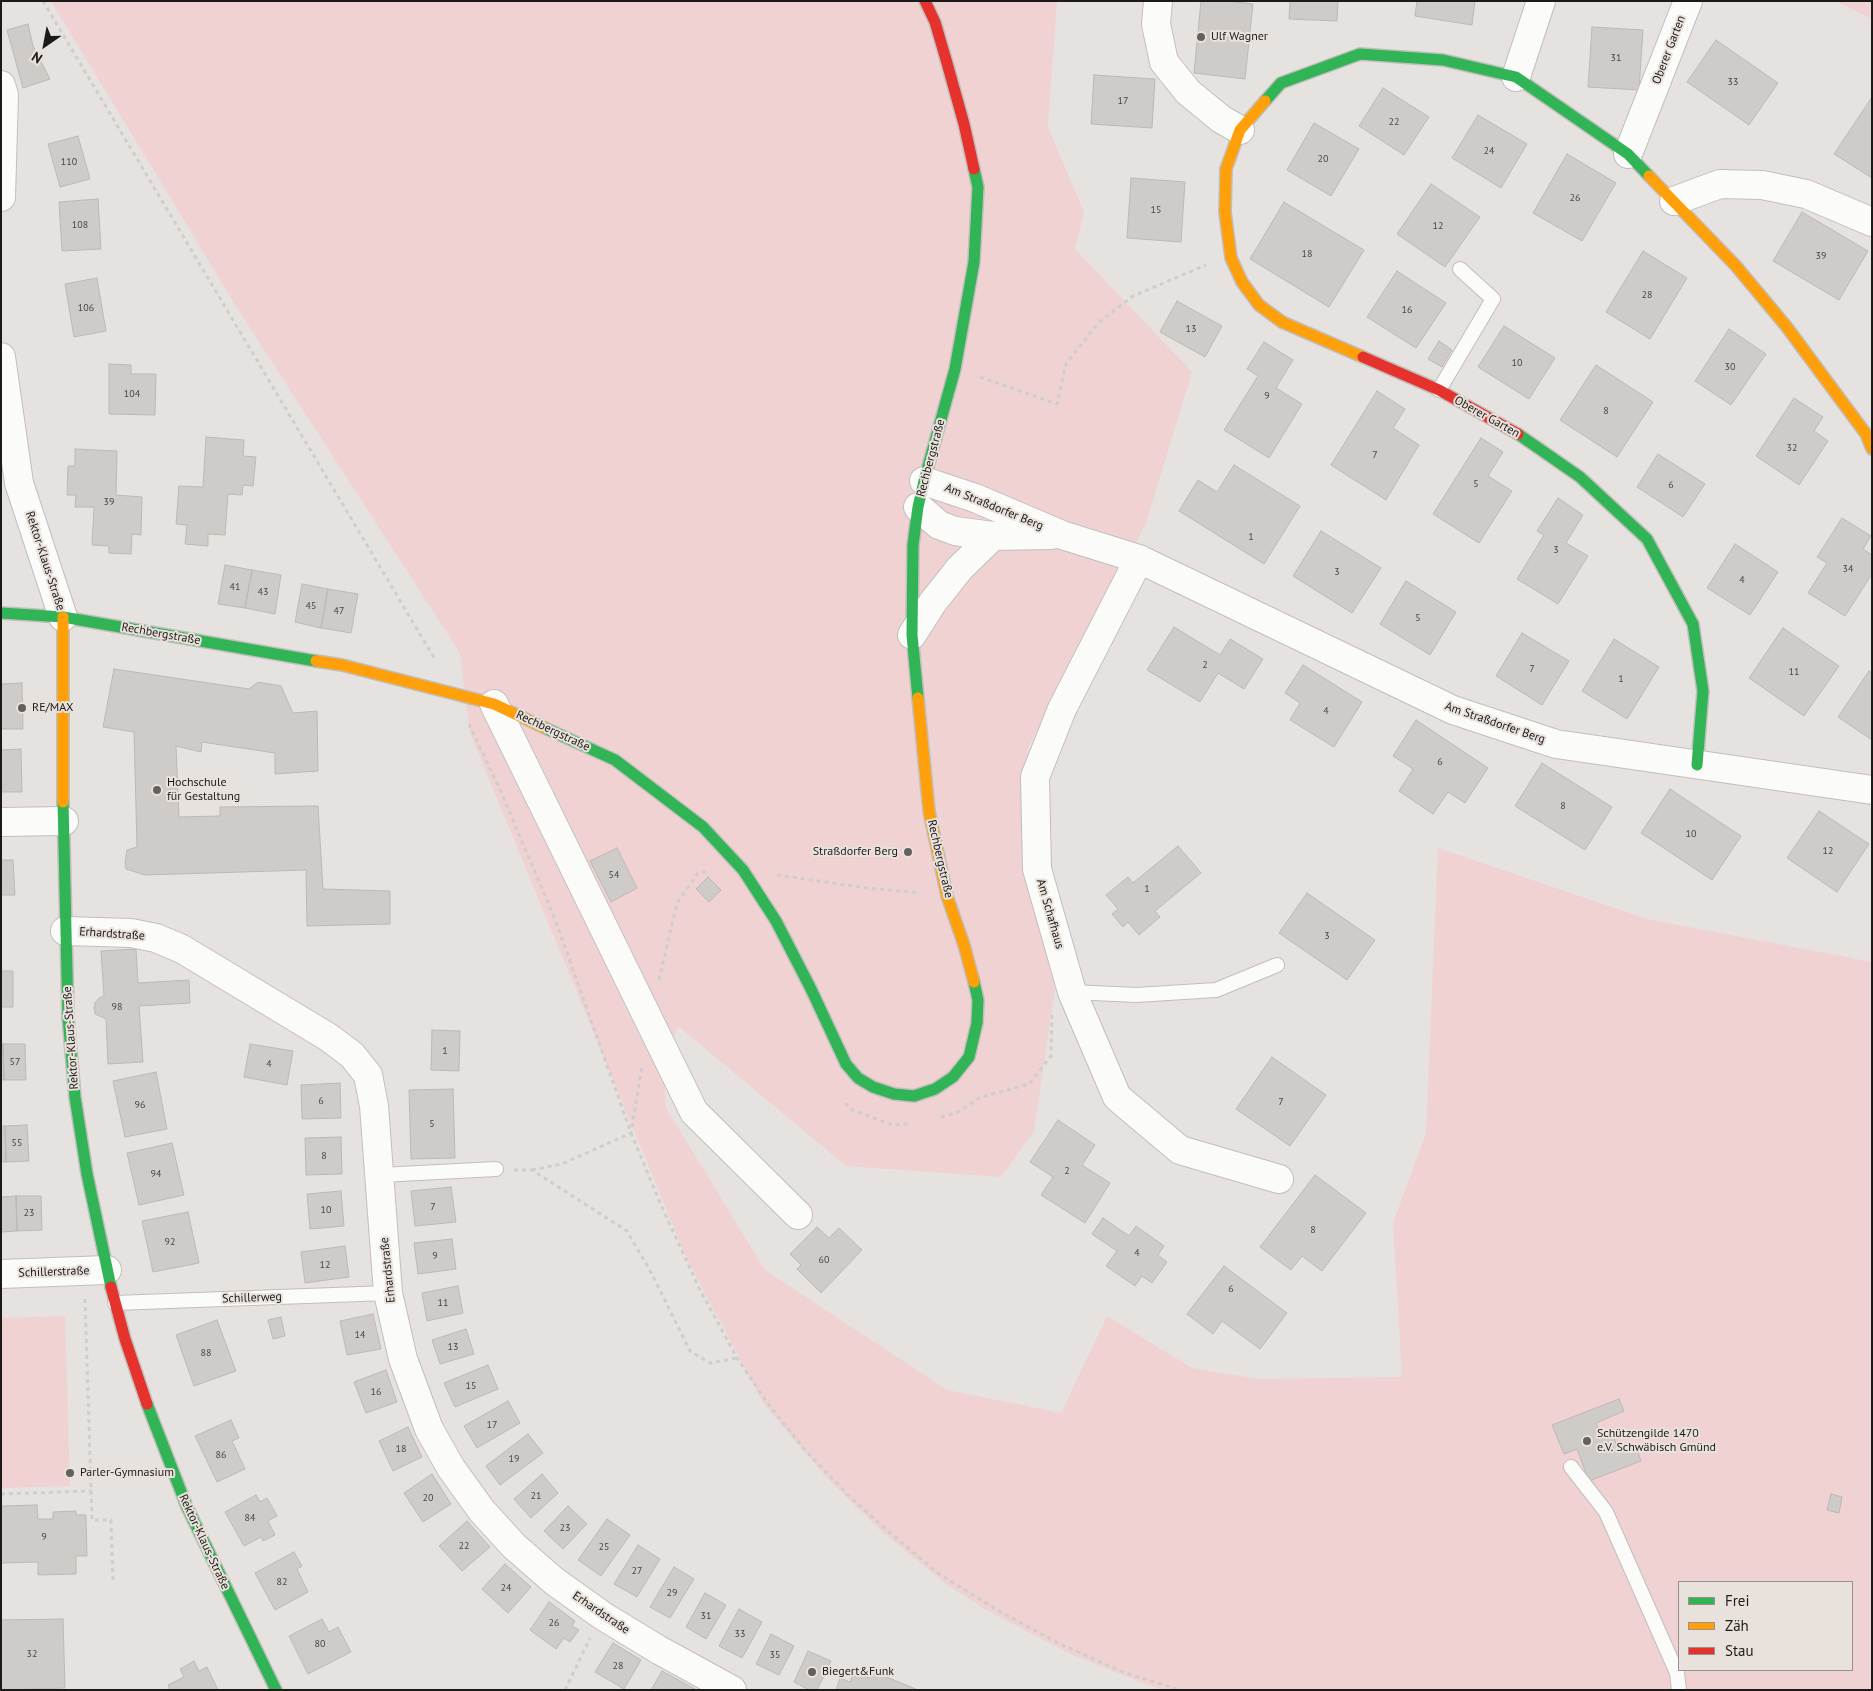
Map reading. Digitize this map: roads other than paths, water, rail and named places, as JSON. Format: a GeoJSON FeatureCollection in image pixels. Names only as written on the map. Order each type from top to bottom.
{"type":"FeatureCollection","features":[{"type":"Feature","properties":{"kind":"main road","name":"Rechbergstraße"},"geometry":{"type":"LineString","coordinates":[[1,613],[63,617],[342,665],[494,704],[615,760],[703,827],[743,870],[776,921],[811,989],[846,1064],[858,1078],[873,1087],[894,1094],[914,1096],[935,1089],[953,1077],[969,1057],[976,1023],[978,1000],[964,945],[948,896],[929,811],[912,635],[913,545],[921,494],[955,368],[974,262],[978,187],[964,124],[936,22],[925,1]]}},
{"type":"Feature","properties":{"kind":"main road","name":"Oberer Garten"},"geometry":{"type":"LineString","coordinates":[[1697,765],[1703,691],[1693,624],[1647,539],[1580,477],[1521,436],[1439,390],[1282,322],[1259,305],[1242,282],[1230,258],[1224,212],[1226,169],[1240,130],[1281,83],[1360,54],[1443,60],[1516,77],[1628,154],[1674,201],[1736,266],[1786,326],[1870,439]]}},
{"type":"Feature","properties":{"kind":"main road","name":"Rektor-Klaus-Straße"},"geometry":{"type":"LineString","coordinates":[[63,617],[65,931],[70,1052],[87,1174],[96,1270],[115,1303],[125,1339],[157,1433],[187,1507],[276,1690]]}},
{"type":"Feature","properties":{"kind":"street"},"geometry":{"type":"LineString","coordinates":[[1158,1],[1156,24],[1164,62],[1188,92],[1221,120],[1240,130]]}},
{"type":"Feature","properties":{"kind":"street"},"geometry":{"type":"LineString","coordinates":[[1516,77],[1541,1]]}},
{"type":"Feature","properties":{"kind":"street","name":"Oberer Garten"},"geometry":{"type":"LineString","coordinates":[[1628,154],[1688,1]]}},
{"type":"Feature","properties":{"kind":"street"},"geometry":{"type":"LineString","coordinates":[[1,85],[4,96],[1,197]]}},
{"type":"Feature","properties":{"kind":"street"},"geometry":{"type":"LineString","coordinates":[[1674,201],[1720,184],[1762,185],[1806,194],[1872,222]]}},
{"type":"Feature","properties":{"kind":"street","name":"Rektor-Klaus-Straße"},"geometry":{"type":"LineString","coordinates":[[1,357],[19,483],[63,617]]}},
{"type":"Feature","properties":{"kind":"street","name":"Am Straßdorfer Berg"},"geometry":{"type":"LineString","coordinates":[[921,494],[939,524],[955,531],[993,536],[1062,535]]}},
{"type":"Feature","properties":{"kind":"street","name":"Am Straßdorfer Berg"},"geometry":{"type":"LineString","coordinates":[[921,494],[975,498],[1062,535],[1139,559],[1453,710],[1556,744],[1872,790]]}},
{"type":"Feature","properties":{"kind":"street"},"geometry":{"type":"LineString","coordinates":[[912,635],[933,602],[960,568],[993,536]]}},
{"type":"Feature","properties":{"kind":"street","name":"Am Schafhaus"},"geometry":{"type":"LineString","coordinates":[[1139,559],[1062,709],[1036,777],[1037,869],[1072,992],[1117,1097],[1180,1150],[1279,1179]]}},
{"type":"Feature","properties":{"kind":"street","name":"Rechbergstraße"},"geometry":{"type":"LineString","coordinates":[[494,704],[694,1112],[798,1215]]}},
{"type":"Feature","properties":{"kind":"street"},"geometry":{"type":"LineString","coordinates":[[1,822],[64,821]]}},
{"type":"Feature","properties":{"kind":"street","name":"Erhardstraße"},"geometry":{"type":"LineString","coordinates":[[65,931],[131,933],[156,938],[182,949],[328,1037],[352,1055],[368,1075],[374,1106],[388,1293],[403,1359],[428,1429],[451,1468],[482,1511],[514,1546],[554,1581],[603,1616],[659,1650],[732,1690]]}},
{"type":"Feature","properties":{"kind":"street","name":"Schillerstraße"},"geometry":{"type":"LineString","coordinates":[[1,1274],[96,1270]]}},
{"type":"Feature","properties":{"kind":"lane"},"geometry":{"type":"LineString","coordinates":[[1439,390],[1494,299],[1460,270]]}},
{"type":"Feature","properties":{"kind":"lane"},"geometry":{"type":"LineString","coordinates":[[1072,992],[1136,995],[1216,990],[1277,965]]}},
{"type":"Feature","properties":{"kind":"lane"},"geometry":{"type":"LineString","coordinates":[[380,1175],[496,1169]]}},
{"type":"Feature","properties":{"kind":"lane","name":"Schillerweg"},"geometry":{"type":"LineString","coordinates":[[115,1303],[388,1293]]}},
{"type":"Feature","properties":{"kind":"lane"},"geometry":{"type":"LineString","coordinates":[[1571,1467],[1606,1512],[1677,1674],[1679,1690]]}},
{"type":"Feature","properties":{"kind":"place","name":"Ulf Wagner"},"geometry":{"type":"Point","coordinates":[1201,37]}},
{"type":"Feature","properties":{"kind":"place","name":"RE/MAX"},"geometry":{"type":"Point","coordinates":[22,708]}},
{"type":"Feature","properties":{"kind":"place","name":"Hochschule für Gestaltung"},"geometry":{"type":"Point","coordinates":[157,790]}},
{"type":"Feature","properties":{"kind":"place","name":"Straßdorfer Berg"},"geometry":{"type":"Point","coordinates":[908,852]}},
{"type":"Feature","properties":{"kind":"place","name":"Schützengilde 1470 e.V. Schwäbisch Gmünd"},"geometry":{"type":"Point","coordinates":[1587,1441]}},
{"type":"Feature","properties":{"kind":"place","name":"Parler-Gymnasium"},"geometry":{"type":"Point","coordinates":[70,1473]}},
{"type":"Feature","properties":{"kind":"place","name":"Biegert&Funk"},"geometry":{"type":"Point","coordinates":[812,1672]}}]}
